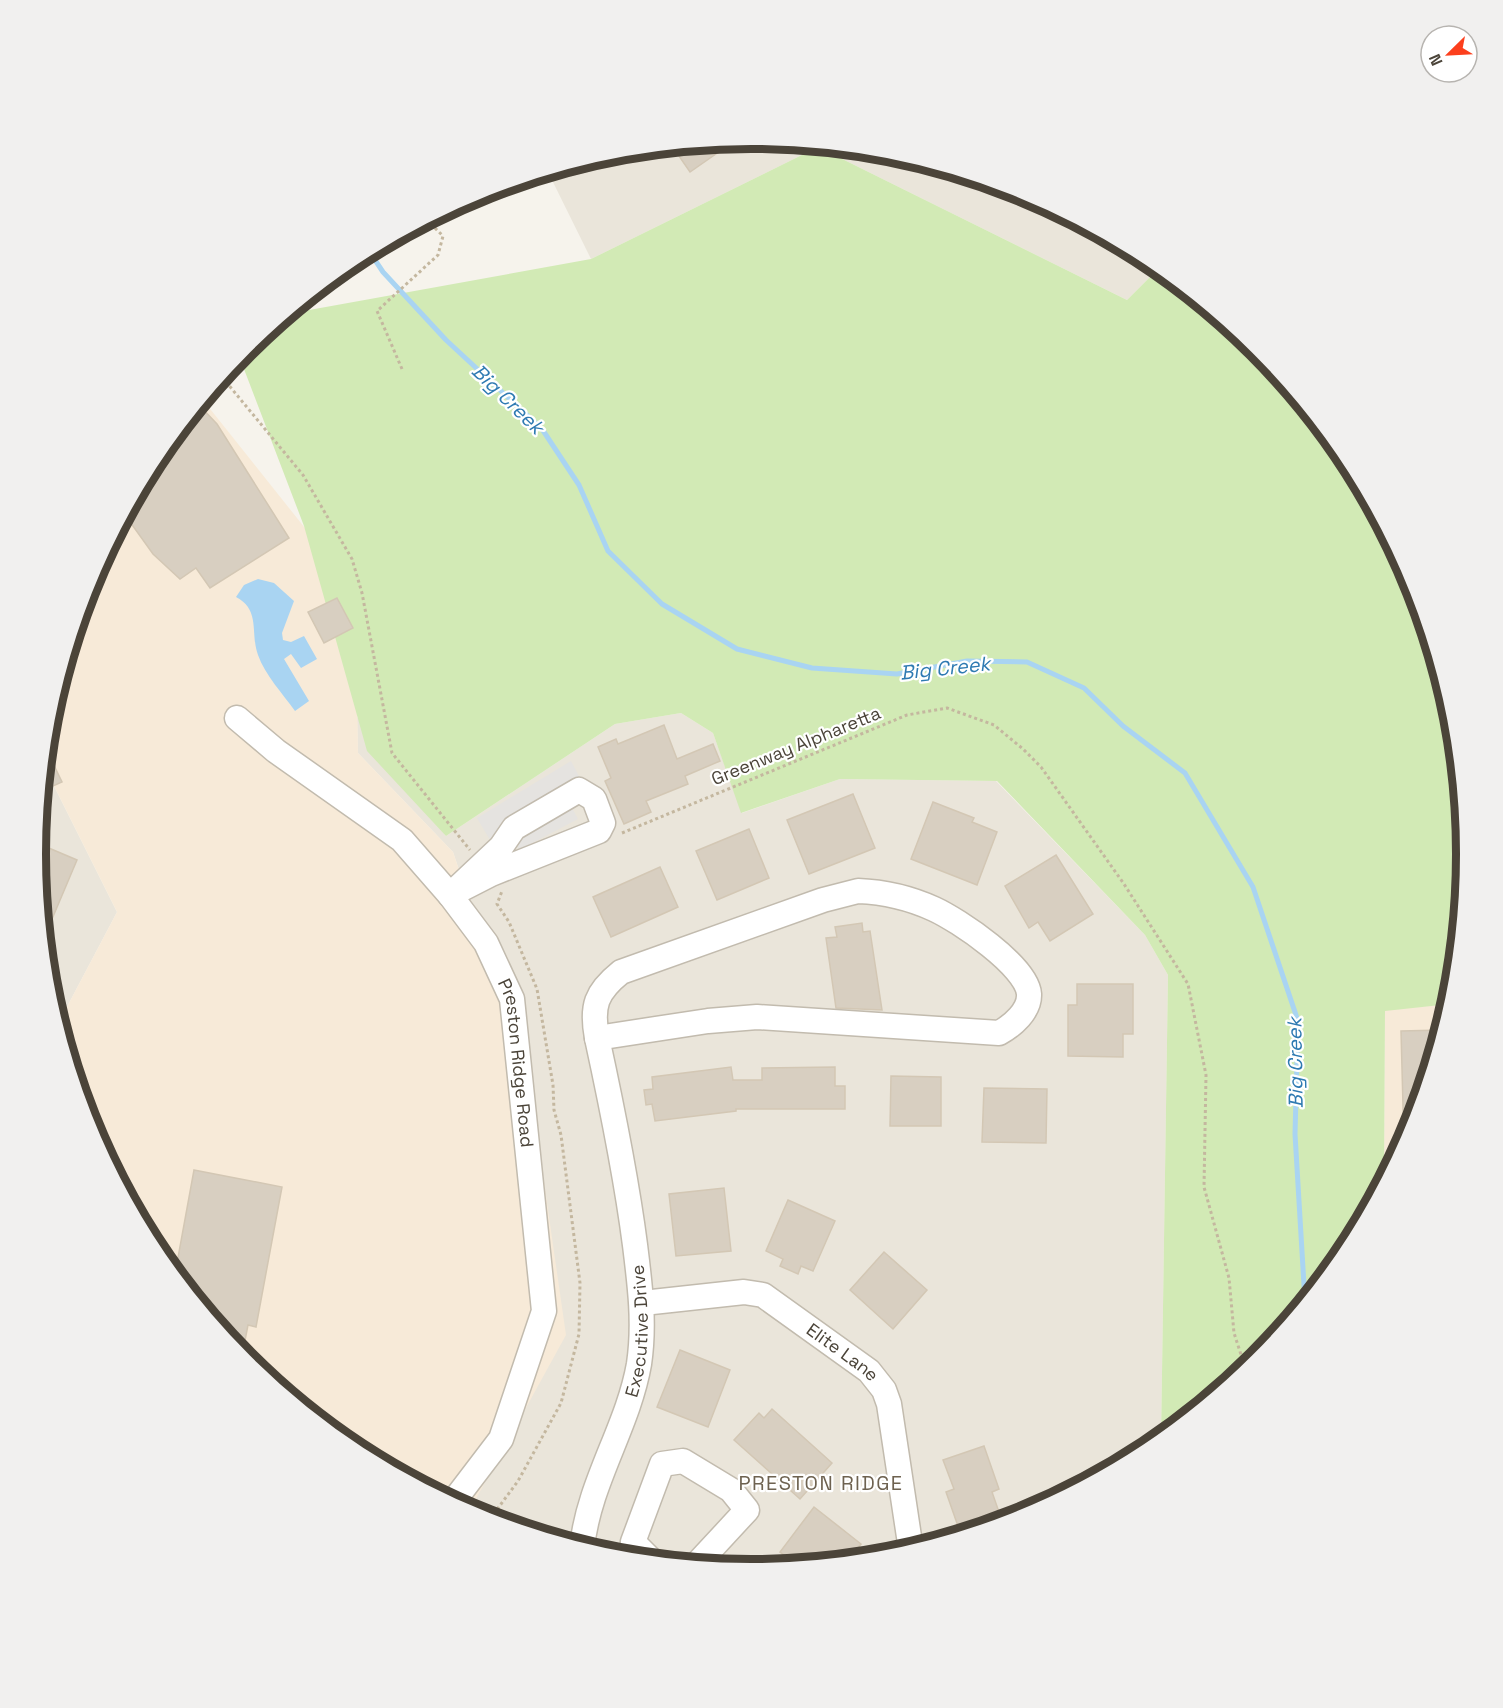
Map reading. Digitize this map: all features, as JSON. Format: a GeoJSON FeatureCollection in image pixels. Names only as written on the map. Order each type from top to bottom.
{"type":"FeatureCollection","features":[{"type":"Feature","properties":{"kind":"street","name":"Preston Ridge Road"},"geometry":{"type":"LineString","coordinates":[[237,718],[276,751],[402,840],[450,895],[486,943],[512,999],[544,1311],[501,1438],[459,1494]]}},
{"type":"Feature","properties":{"kind":"street"},"geometry":{"type":"LineString","coordinates":[[579,790],[594,799],[603,823],[599,831],[491,874],[450,895],[501,847],[514,828],[579,790]]}},
{"type":"Feature","properties":{"kind":"street","name":"Executive Drive"},"geometry":{"type":"LineString","coordinates":[[583,1538],[586,1522],[609,1449],[629,1404],[639,1363],[643,1303],[626,1177],[597,1038],[594,1019],[596,1001],[606,984],[621,972],[823,900],[858,891],[878,892],[905,898],[956,921],[1002,956],[1023,981],[1029,993],[1028,1003],[1013,1025],[999,1033],[756,1017],[708,1021],[597,1038]]}},
{"type":"Feature","properties":{"kind":"street","name":"Elite Lane"},"geometry":{"type":"LineString","coordinates":[[643,1303],[744,1292],[763,1295],[869,1371],[884,1390],[889,1404],[910,1540]]}},
{"type":"Feature","properties":{"kind":"street"},"geometry":{"type":"LineString","coordinates":[[639,1549],[633,1542],[662,1464],[683,1461],[731,1490],[747,1510],[704,1557]]}},
{"type":"Feature","properties":{"kind":"path"},"geometry":{"type":"LineString","coordinates":[[402,369],[377,311],[438,255],[443,236],[433,226]]}},
{"type":"Feature","properties":{"kind":"path"},"geometry":{"type":"LineString","coordinates":[[227,383],[303,475],[352,559],[363,593],[392,753],[482,864]]}},
{"type":"Feature","properties":{"kind":"path","name":"Greenway Alpharetta"},"geometry":{"type":"LineString","coordinates":[[619,834],[907,715],[947,708],[994,725],[1023,749],[1041,767],[1124,884],[1188,984],[1206,1075],[1204,1187],[1229,1278],[1234,1333],[1243,1360]]}},
{"type":"Feature","properties":{"kind":"shaded area"},"geometry":{"type":"Polygon","coordinates":[[[752,149],[808,152],[591,259],[551,178],[659,155],[752,149]]]}},
{"type":"Feature","properties":{"kind":"shaded area"},"geometry":{"type":"Polygon","coordinates":[[[832,154],[934,173],[978,186],[1063,222],[1104,243],[1152,275],[1127,300],[832,154]]]}},
{"type":"Feature","properties":{"kind":"shaded area"},"geometry":{"type":"Polygon","coordinates":[[[208,406],[336,567],[356,626],[358,753],[453,852],[529,1078],[566,1335],[474,1502],[399,1465],[322,1413],[287,1384],[221,1319],[165,1246],[141,1207],[100,1124],[84,1081],[65,1011],[117,912],[51,780],[60,716],[84,627],[119,542],[165,462],[208,406]]]}},
{"type":"Feature","properties":{"kind":"shaded area"},"geometry":{"type":"Polygon","coordinates":[[[681,713],[713,733],[742,813],[840,779],[996,781],[1145,935],[1168,975],[1161,1427],[1104,1465],[1021,1505],[978,1522],[934,1535],[844,1553],[752,1559],[659,1553],[569,1535],[525,1522],[473,1501],[529,1078],[453,852],[358,753],[357,717],[446,836],[615,724],[681,713]]]}},
{"type":"Feature","properties":{"kind":"shaded area"},"geometry":{"type":"Polygon","coordinates":[[[571,761],[580,778],[570,804],[578,819],[519,850],[512,836],[493,845],[477,818],[571,761]]]}},
{"type":"Feature","properties":{"kind":"shaded area"},"geometry":{"type":"Polygon","coordinates":[[[51,780],[117,912],[65,1011],[53,946],[48,900],[46,854],[51,780]]]}},
{"type":"Feature","properties":{"kind":"shaded area"},"geometry":{"type":"Polygon","coordinates":[[[1440,1005],[1419,1081],[1384,1166],[1385,1010],[1440,1005]]]}},
{"type":"Feature","properties":{"kind":"green space"},"geometry":{"type":"Polygon","coordinates":[[[808,152],[832,154],[1127,300],[1152,275],[1216,324],[1282,389],[1338,462],[1384,542],[1419,627],[1443,716],[1450,762],[1455,808],[1455,900],[1440,1005],[1385,1011],[1384,1166],[1338,1246],[1282,1319],[1250,1353],[1216,1384],[1161,1427],[1168,975],[1145,935],[997,781],[840,779],[741,813],[713,733],[681,713],[615,724],[446,836],[367,751],[304,526],[243,366],[302,311],[591,259],[808,152]]]}},
{"type":"Feature","properties":{"kind":"water"},"geometry":{"type":"Polygon","coordinates":[[[258,579],[274,583],[294,601],[282,633],[283,640],[291,642],[304,636],[317,659],[301,668],[291,654],[284,659],[309,701],[295,711],[261,662],[256,647],[252,615],[244,602],[236,597],[244,585],[258,579]]]}},
{"type":"Feature","properties":{"kind":"building"},"geometry":{"type":"Polygon","coordinates":[[[721,150],[690,172],[677,153],[721,150]]]}},
{"type":"Feature","properties":{"kind":"building"},"geometry":{"type":"Polygon","coordinates":[[[204,410],[217,424],[289,538],[210,588],[196,568],[180,579],[153,554],[130,522],[165,462],[204,410]]]}},
{"type":"Feature","properties":{"kind":"building"},"geometry":{"type":"Polygon","coordinates":[[[337,598],[353,628],[324,643],[308,612],[337,598]]]}},
{"type":"Feature","properties":{"kind":"building"},"geometry":{"type":"Polygon","coordinates":[[[664,725],[677,759],[713,744],[720,761],[685,776],[688,784],[646,801],[651,812],[624,824],[605,781],[611,778],[598,747],[616,739],[618,744],[664,725]]]}},
{"type":"Feature","properties":{"kind":"building"},"geometry":{"type":"Polygon","coordinates":[[[53,763],[62,782],[50,787],[53,763]]]}},
{"type":"Feature","properties":{"kind":"building"},"geometry":{"type":"Polygon","coordinates":[[[853,794],[875,848],[809,874],[787,820],[853,794]]]}},
{"type":"Feature","properties":{"kind":"building"},"geometry":{"type":"Polygon","coordinates":[[[933,802],[974,818],[972,822],[997,832],[977,885],[911,859],[933,802]]]}},
{"type":"Feature","properties":{"kind":"building"},"geometry":{"type":"Polygon","coordinates":[[[749,829],[769,878],[717,900],[696,851],[749,829]]]}},
{"type":"Feature","properties":{"kind":"building"},"geometry":{"type":"Polygon","coordinates":[[[46,847],[77,860],[50,923],[46,847]]]}},
{"type":"Feature","properties":{"kind":"building"},"geometry":{"type":"Polygon","coordinates":[[[1056,855],[1093,914],[1050,941],[1038,922],[1029,928],[1005,886],[1056,855]]]}},
{"type":"Feature","properties":{"kind":"building"},"geometry":{"type":"Polygon","coordinates":[[[660,867],[678,907],[611,937],[593,897],[660,867]]]}},
{"type":"Feature","properties":{"kind":"building"},"geometry":{"type":"Polygon","coordinates":[[[862,923],[863,932],[870,931],[882,1010],[836,1008],[826,938],[837,937],[835,927],[862,923]]]}},
{"type":"Feature","properties":{"kind":"building"},"geometry":{"type":"Polygon","coordinates":[[[1077,984],[1133,984],[1133,1034],[1123,1034],[1123,1057],[1068,1056],[1068,1005],[1077,1005],[1077,984]]]}},
{"type":"Feature","properties":{"kind":"building"},"geometry":{"type":"Polygon","coordinates":[[[1433,1030],[1419,1081],[1403,1123],[1401,1031],[1433,1030]]]}},
{"type":"Feature","properties":{"kind":"building"},"geometry":{"type":"Polygon","coordinates":[[[731,1067],[733,1080],[762,1080],[762,1068],[835,1067],[835,1086],[845,1086],[845,1109],[736,1109],[736,1111],[655,1121],[652,1104],[646,1105],[644,1090],[653,1089],[652,1077],[731,1067]]]}},
{"type":"Feature","properties":{"kind":"building"},"geometry":{"type":"Polygon","coordinates":[[[891,1076],[941,1077],[941,1126],[890,1126],[891,1076]]]}},
{"type":"Feature","properties":{"kind":"building"},"geometry":{"type":"Polygon","coordinates":[[[984,1088],[1047,1089],[1046,1143],[982,1142],[984,1088]]]}},
{"type":"Feature","properties":{"kind":"building"},"geometry":{"type":"Polygon","coordinates":[[[194,1170],[282,1187],[256,1327],[248,1325],[244,1344],[221,1319],[177,1263],[194,1170]]]}},
{"type":"Feature","properties":{"kind":"building"},"geometry":{"type":"Polygon","coordinates":[[[724,1188],[731,1251],[676,1256],[669,1194],[724,1188]]]}},
{"type":"Feature","properties":{"kind":"building"},"geometry":{"type":"Polygon","coordinates":[[[788,1200],[835,1221],[813,1271],[801,1266],[798,1274],[780,1266],[783,1259],[766,1251],[788,1200]]]}},
{"type":"Feature","properties":{"kind":"building"},"geometry":{"type":"Polygon","coordinates":[[[884,1252],[927,1290],[893,1329],[850,1290],[884,1252]]]}},
{"type":"Feature","properties":{"kind":"building"},"geometry":{"type":"Polygon","coordinates":[[[680,1350],[730,1370],[708,1427],[657,1407],[680,1350]]]}},
{"type":"Feature","properties":{"kind":"building"},"geometry":{"type":"Polygon","coordinates":[[[772,1409],[832,1463],[800,1499],[734,1440],[759,1413],[764,1418],[772,1409]]]}},
{"type":"Feature","properties":{"kind":"building"},"geometry":{"type":"Polygon","coordinates":[[[984,1446],[999,1489],[992,1492],[999,1514],[959,1528],[946,1492],[954,1489],[943,1460],[984,1446]]]}},
{"type":"Feature","properties":{"kind":"building"},"geometry":{"type":"Polygon","coordinates":[[[814,1507],[861,1544],[855,1551],[844,1553],[787,1557],[780,1552],[814,1507]]]}},
{"type":"Feature","properties":{"kind":"waterway","name":"Big Creek"},"geometry":{"type":"LineString","coordinates":[[374,259],[383,272],[446,340],[542,429],[579,485],[608,551],[662,604],[737,649],[812,668],[897,674],[967,661],[1027,662],[1084,688],[1123,726],[1185,773],[1253,887],[1298,1021],[1295,1134],[1304,1291]]}},
{"type":"Feature","properties":{"kind":"district","name":"PRESTON RIDGE"},"geometry":{"type":"Point","coordinates":[821,1483]}}]}
